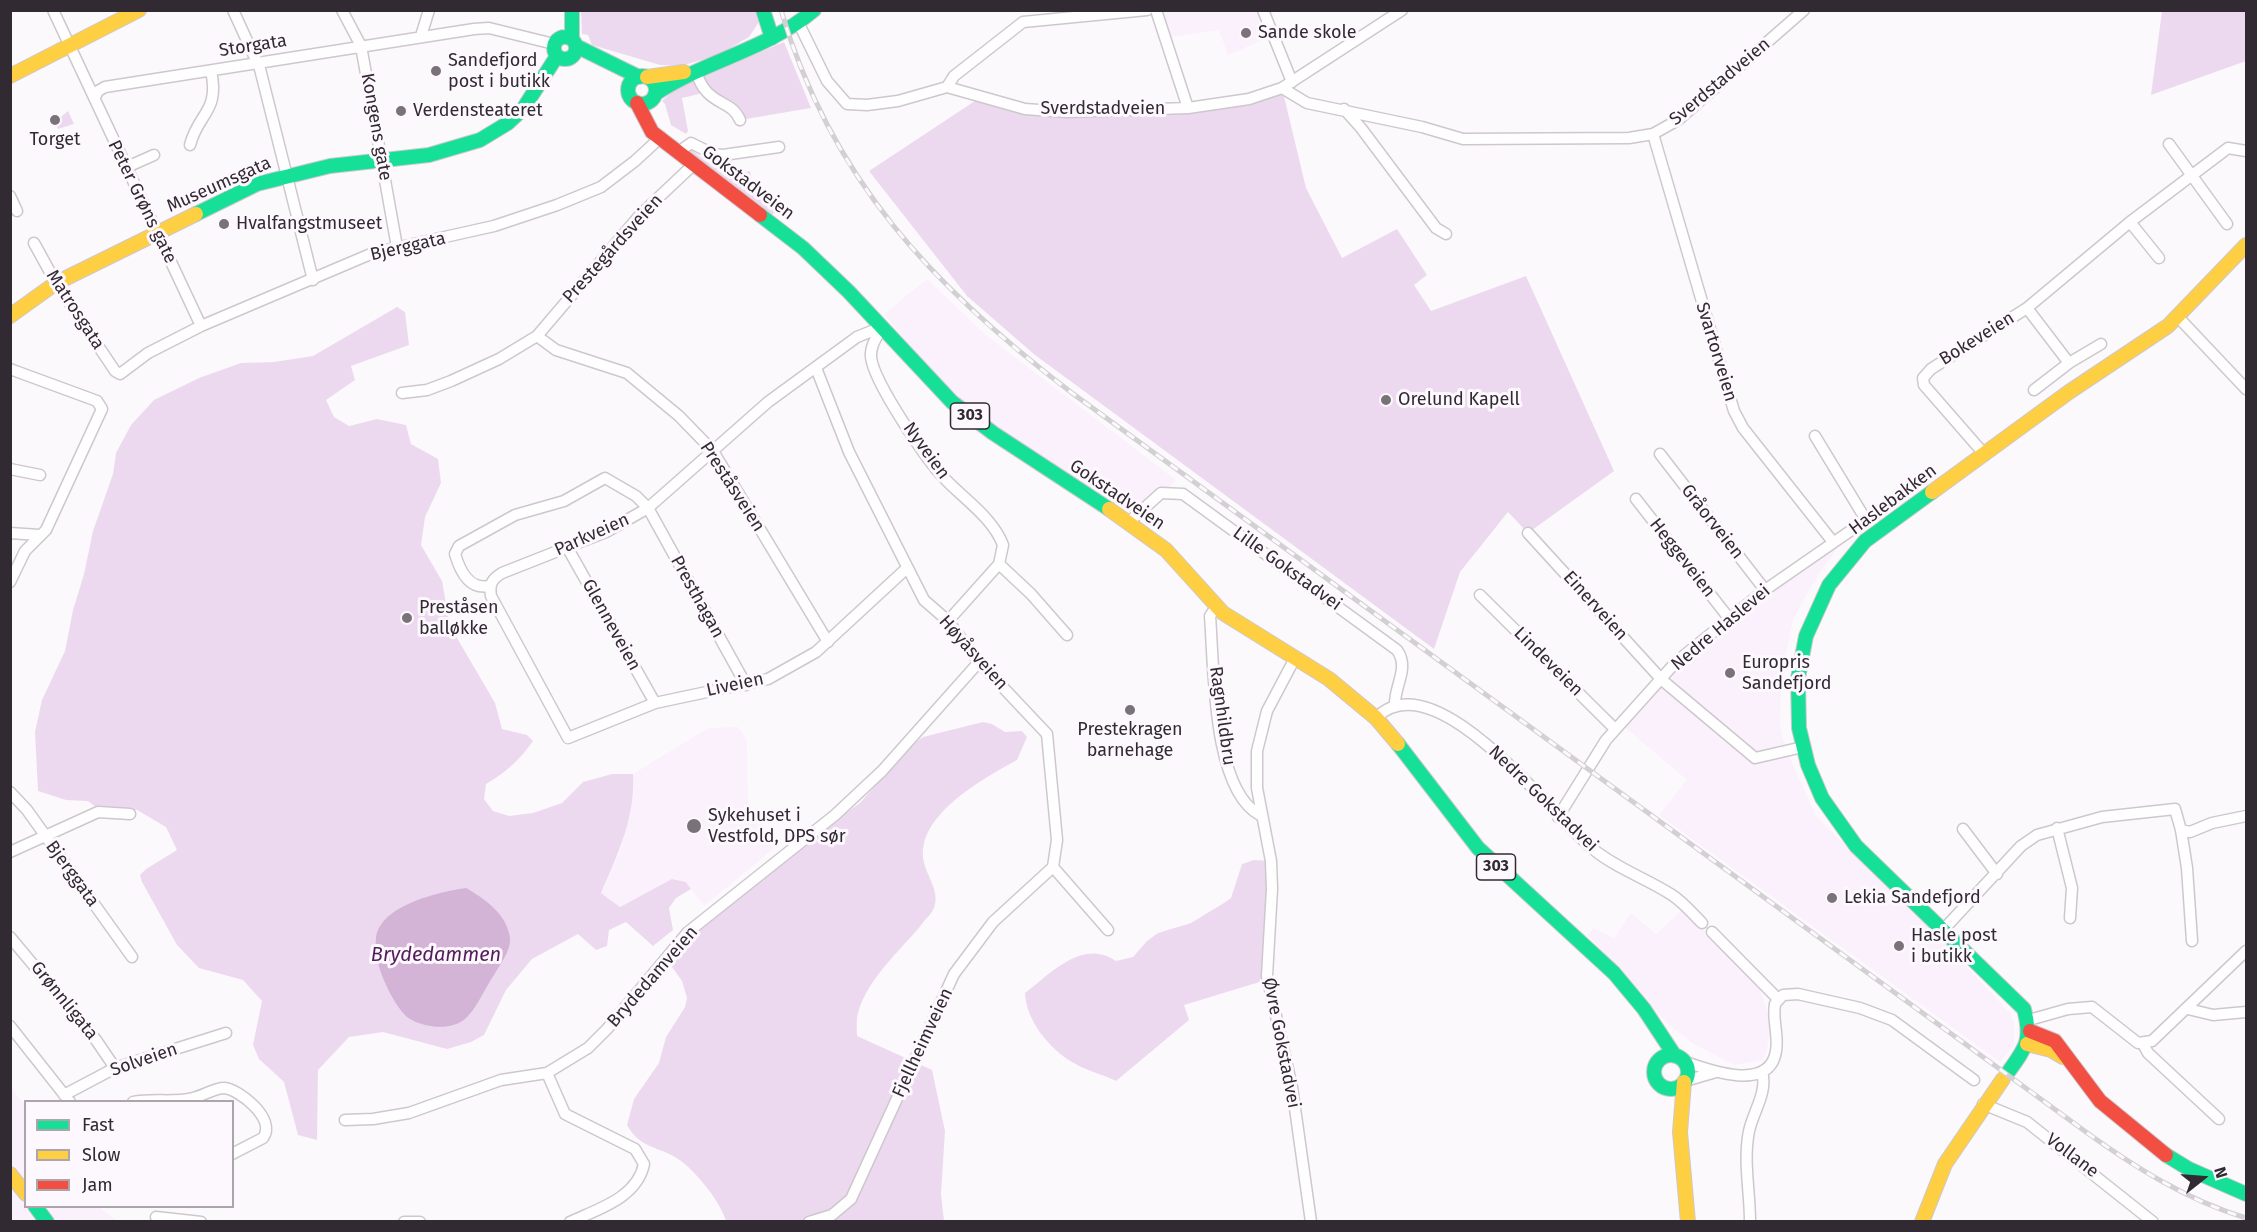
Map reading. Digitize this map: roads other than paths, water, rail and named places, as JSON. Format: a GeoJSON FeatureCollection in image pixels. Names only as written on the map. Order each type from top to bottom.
{"type":"FeatureCollection","features":[{"type":"Feature","properties":{"kind":"main road"},"geometry":{"type":"LineString","coordinates":[[10,76],[139,10]]}},
{"type":"Feature","properties":{"kind":"main road"},"geometry":{"type":"LineString","coordinates":[[562,10],[565,48]]}},
{"type":"Feature","properties":{"kind":"main road"},"geometry":{"type":"LineString","coordinates":[[565,48],[572,10]]}},
{"type":"Feature","properties":{"kind":"main road"},"geometry":{"type":"LineString","coordinates":[[763,10],[772,38]]}},
{"type":"Feature","properties":{"kind":"main road"},"geometry":{"type":"LineString","coordinates":[[648,100],[696,71],[799,24],[814,10]]}},
{"type":"Feature","properties":{"kind":"main road"},"geometry":{"type":"LineString","coordinates":[[565,48],[643,77]]}},
{"type":"Feature","properties":{"kind":"main road","name":"303"},"geometry":{"type":"LineString","coordinates":[[565,48],[603,69],[628,87]]}},
{"type":"Feature","properties":{"kind":"main road","name":"Museumsgata"},"geometry":{"type":"LineString","coordinates":[[10,315],[56,283],[242,190],[286,175],[330,166],[429,155],[464,146],[490,135],[523,109],[565,48]]}},
{"type":"Feature","properties":{"kind":"main road"},"geometry":{"type":"LineString","coordinates":[[628,87],[632,80],[643,77],[696,71]]}},
{"type":"Feature","properties":{"kind":"main road","name":"Gokstadveien"},"geometry":{"type":"LineString","coordinates":[[643,77],[654,82],[648,100],[661,137],[677,153],[803,248],[882,327],[935,385],[973,419],[1129,522],[1166,550],[1216,607],[1342,688],[1376,717],[1490,862],[1614,973],[1644,1009],[1679,1058]]}},
{"type":"Feature","properties":{"kind":"main road","name":"Gokstadveien"},"geometry":{"type":"LineString","coordinates":[[628,87],[630,97],[648,100]]}},
{"type":"Feature","properties":{"kind":"main road","name":"Haslebakken"},"geometry":{"type":"LineString","coordinates":[[2029,1032],[2017,1001],[1846,834],[1822,798],[1803,747],[1797,693],[1801,659],[1814,614],[1829,585],[1849,557],[1883,525],[2178,317],[2247,245]]}},
{"type":"Feature","properties":{"kind":"main road","name":"Gokstadveien"},"geometry":{"type":"LineString","coordinates":[[1614,973],[1650,1031],[1656,1063]]}},
{"type":"Feature","properties":{"kind":"main road"},"geometry":{"type":"LineString","coordinates":[[1922,1221],[1945,1164],[1983,1104],[2006,1075],[2029,1032],[2055,1041],[2106,1107],[2152,1146],[2189,1169],[2247,1194]]}},
{"type":"Feature","properties":{"kind":"main road"},"geometry":{"type":"LineString","coordinates":[[1656,1063],[1664,1056],[1679,1058]]}},
{"type":"Feature","properties":{"kind":"main road","name":"303"},"geometry":{"type":"LineString","coordinates":[[1679,1058],[1688,1071],[1681,1094],[1682,1146],[1688,1221]]}},
{"type":"Feature","properties":{"kind":"main road","name":"303"},"geometry":{"type":"LineString","coordinates":[[1656,1063],[1654,1077],[1669,1099],[1682,1146]]}},
{"type":"Feature","properties":{"kind":"main road"},"geometry":{"type":"LineString","coordinates":[[1660,1085],[1674,1089],[1685,1081]]}},
{"type":"Feature","properties":{"kind":"main road"},"geometry":{"type":"LineString","coordinates":[[10,1174],[24,1192]]}},
{"type":"Feature","properties":{"kind":"main road"},"geometry":{"type":"LineString","coordinates":[[37,1208],[47,1221]]}},
{"type":"Feature","properties":{"kind":"street","name":"Peter Grøns gate"},"geometry":{"type":"LineString","coordinates":[[53,10],[201,326]]}},
{"type":"Feature","properties":{"kind":"street"},"geometry":{"type":"LineString","coordinates":[[233,10],[258,65],[313,279]]}},
{"type":"Feature","properties":{"kind":"street","name":"Kongens gate"},"geometry":{"type":"LineString","coordinates":[[342,10],[361,46],[397,247]]}},
{"type":"Feature","properties":{"kind":"street"},"geometry":{"type":"LineString","coordinates":[[421,36],[429,10]]}},
{"type":"Feature","properties":{"kind":"street"},"geometry":{"type":"LineString","coordinates":[[799,24],[814,60],[827,81],[847,104],[867,105],[898,100],[947,87],[954,76],[1023,22],[1147,10]]}},
{"type":"Feature","properties":{"kind":"street"},"geometry":{"type":"LineString","coordinates":[[1156,10],[1188,108]]}},
{"type":"Feature","properties":{"kind":"street"},"geometry":{"type":"LineString","coordinates":[[1263,10],[1292,82]]}},
{"type":"Feature","properties":{"kind":"street"},"geometry":{"type":"LineString","coordinates":[[1282,88],[1402,10]]}},
{"type":"Feature","properties":{"kind":"street","name":"Sverdstadveien"},"geometry":{"type":"LineString","coordinates":[[947,87],[1025,109],[1067,112],[1188,108],[1249,99],[1282,88],[1307,103],[1343,109],[1462,139],[1560,141],[1629,138],[1653,134],[1678,120],[1804,10]]}},
{"type":"Feature","properties":{"kind":"street","name":"Storgata"},"geometry":{"type":"LineString","coordinates":[[95,97],[98,91],[105,87],[258,65],[421,36],[474,29],[489,28],[565,48]]}},
{"type":"Feature","properties":{"kind":"street"},"geometry":{"type":"LineString","coordinates":[[190,145],[193,133],[213,101],[211,71]]}},
{"type":"Feature","properties":{"kind":"street"},"geometry":{"type":"LineString","coordinates":[[696,71],[711,98],[730,107],[740,120]]}},
{"type":"Feature","properties":{"kind":"street"},"geometry":{"type":"LineString","coordinates":[[1343,109],[1361,128],[1436,228],[1446,234]]}},
{"type":"Feature","properties":{"kind":"street","name":"Svartorveien"},"geometry":{"type":"LineString","coordinates":[[1653,134],[1734,411],[1743,428],[1833,542]]}},
{"type":"Feature","properties":{"kind":"street","name":"Bjerggata"},"geometry":{"type":"LineString","coordinates":[[120,374],[148,353],[201,326],[373,253],[465,234],[557,205],[601,187],[661,137]]}},
{"type":"Feature","properties":{"kind":"street"},"geometry":{"type":"LineString","coordinates":[[677,153],[691,143],[713,154],[723,155],[779,147]]}},
{"type":"Feature","properties":{"kind":"street"},"geometry":{"type":"LineString","coordinates":[[2169,144],[2227,224]]}},
{"type":"Feature","properties":{"kind":"street","name":"Bokeveien"},"geometry":{"type":"LineString","coordinates":[[1985,455],[1924,386],[1923,378],[1931,369],[2027,308],[2130,222],[2228,148],[2247,151]]}},
{"type":"Feature","properties":{"kind":"street"},"geometry":{"type":"LineString","coordinates":[[127,167],[154,155]]}},
{"type":"Feature","properties":{"kind":"street","name":"Prestegårdsveien"},"geometry":{"type":"LineString","coordinates":[[402,393],[427,390],[452,381],[499,359],[537,336],[640,215],[693,165]]}},
{"type":"Feature","properties":{"kind":"street"},"geometry":{"type":"LineString","coordinates":[[10,195],[17,211]]}},
{"type":"Feature","properties":{"kind":"street"},"geometry":{"type":"LineString","coordinates":[[2130,222],[2159,258]]}},
{"type":"Feature","properties":{"kind":"street","name":"Matrosgata"},"geometry":{"type":"LineString","coordinates":[[34,243],[56,283],[115,371],[120,374]]}},
{"type":"Feature","properties":{"kind":"street","name":"Bokeveien"},"geometry":{"type":"LineString","coordinates":[[2027,308],[2069,363]]}},
{"type":"Feature","properties":{"kind":"street"},"geometry":{"type":"LineString","coordinates":[[2178,317],[2247,389]]}},
{"type":"Feature","properties":{"kind":"street","name":"Parkveien"},"geometry":{"type":"LineString","coordinates":[[489,586],[494,578],[502,573],[619,526],[648,508],[768,402],[857,337],[882,327]]}},
{"type":"Feature","properties":{"kind":"street","name":"Nyveien"},"geometry":{"type":"LineString","coordinates":[[882,327],[871,347],[871,358],[878,377],[934,468],[996,530],[1003,550],[999,564]]}},
{"type":"Feature","properties":{"kind":"street","name":"Preståsveien"},"geometry":{"type":"LineString","coordinates":[[537,336],[556,350],[627,373],[679,416],[713,451],[828,642]]}},
{"type":"Feature","properties":{"kind":"street"},"geometry":{"type":"LineString","coordinates":[[2034,390],[2069,363],[2101,344]]}},
{"type":"Feature","properties":{"kind":"street","name":"Høyåsveien"},"geometry":{"type":"LineString","coordinates":[[816,368],[849,452],[924,600],[948,621],[979,662],[1047,734],[1057,840],[1053,867]]}},
{"type":"Feature","properties":{"kind":"street"},"geometry":{"type":"LineString","coordinates":[[10,369],[100,404],[102,409],[46,530],[25,551],[10,582]]}},
{"type":"Feature","properties":{"kind":"street","name":"Nedre Haslevei"},"geometry":{"type":"LineString","coordinates":[[1558,817],[1586,768],[1616,729],[1676,662],[1765,590],[1866,520],[1815,436]]}},
{"type":"Feature","properties":{"kind":"street","name":"Gråorveien"},"geometry":{"type":"LineString","coordinates":[[1659,454],[1765,590]]}},
{"type":"Feature","properties":{"kind":"street"},"geometry":{"type":"LineString","coordinates":[[10,469],[40,475]]}},
{"type":"Feature","properties":{"kind":"street"},"geometry":{"type":"LineString","coordinates":[[489,586],[480,587],[464,576],[455,554],[459,546],[500,522],[515,515],[564,501],[603,477],[636,496],[648,508]]}},
{"type":"Feature","properties":{"kind":"street","name":"Lille Gokstadvei"},"geometry":{"type":"LineString","coordinates":[[1129,522],[1161,493],[1183,494],[1398,650],[1403,667],[1396,687],[1395,705]]}},
{"type":"Feature","properties":{"kind":"street","name":"Heggeveien"},"geometry":{"type":"LineString","coordinates":[[1636,499],[1728,618]]}},
{"type":"Feature","properties":{"kind":"street","name":"Presthagan"},"geometry":{"type":"LineString","coordinates":[[648,508],[746,685]]}},
{"type":"Feature","properties":{"kind":"street"},"geometry":{"type":"LineString","coordinates":[[10,533],[39,535]]}},
{"type":"Feature","properties":{"kind":"street","name":"Einerveien"},"geometry":{"type":"LineString","coordinates":[[1528,533],[1662,680],[1755,758],[1803,747]]}},
{"type":"Feature","properties":{"kind":"street","name":"Glenneveien"},"geometry":{"type":"LineString","coordinates":[[567,547],[655,703]]}},
{"type":"Feature","properties":{"kind":"street"},"geometry":{"type":"LineString","coordinates":[[948,621],[999,564],[1031,594],[1067,635]]}},
{"type":"Feature","properties":{"kind":"street","name":"Liveien"},"geometry":{"type":"LineString","coordinates":[[489,586],[491,596],[568,738],[655,703],[768,679],[799,663],[828,642],[907,568]]}},
{"type":"Feature","properties":{"kind":"street","name":"Lindeveien"},"geometry":{"type":"LineString","coordinates":[[1480,596],[1616,729]]}},
{"type":"Feature","properties":{"kind":"street","name":"Ragnhildbru"},"geometry":{"type":"LineString","coordinates":[[1216,607],[1210,616],[1223,748],[1228,770],[1237,789],[1250,810],[1260,815]]}},
{"type":"Feature","properties":{"kind":"street","name":"Øvre Gokstadvei"},"geometry":{"type":"LineString","coordinates":[[1295,658],[1267,711],[1257,751],[1257,788],[1260,815],[1271,861],[1272,889],[1267,976],[1292,1087],[1311,1221]]}},
{"type":"Feature","properties":{"kind":"street","name":"Brydedamveien"},"geometry":{"type":"LineString","coordinates":[[547,1073],[588,1047],[607,1029],[688,932],[835,815],[882,771],[979,662]]}},
{"type":"Feature","properties":{"kind":"street"},"geometry":{"type":"LineString","coordinates":[[1376,717],[1395,705]]}},
{"type":"Feature","properties":{"kind":"street","name":"Nedre Gokstadvei"},"geometry":{"type":"LineString","coordinates":[[1395,705],[1417,706],[1474,733],[1508,763],[1578,837],[1610,862],[1670,894],[1702,922]]}},
{"type":"Feature","properties":{"kind":"street","name":"Bjerggata"},"geometry":{"type":"LineString","coordinates":[[10,792],[132,957]]}},
{"type":"Feature","properties":{"kind":"street"},"geometry":{"type":"LineString","coordinates":[[1944,929],[2026,842],[2057,828],[2102,817],[2175,809],[2187,868],[2192,941]]}},
{"type":"Feature","properties":{"kind":"street"},"geometry":{"type":"LineString","coordinates":[[10,852],[98,812],[130,814]]}},
{"type":"Feature","properties":{"kind":"street"},"geometry":{"type":"LineString","coordinates":[[2181,830],[2190,832],[2212,823],[2247,816]]}},
{"type":"Feature","properties":{"kind":"street"},"geometry":{"type":"LineString","coordinates":[[2057,828],[2072,888],[2070,918]]}},
{"type":"Feature","properties":{"kind":"street"},"geometry":{"type":"LineString","coordinates":[[1963,829],[1997,874]]}},
{"type":"Feature","properties":{"kind":"street"},"geometry":{"type":"LineString","coordinates":[[1053,867],[1108,930]]}},
{"type":"Feature","properties":{"kind":"street","name":"Fjellheimveien"},"geometry":{"type":"LineString","coordinates":[[809,1221],[832,1215],[851,1199],[954,974],[993,922],[1053,867]]}},
{"type":"Feature","properties":{"kind":"street"},"geometry":{"type":"LineString","coordinates":[[1712,932],[1778,999]]}},
{"type":"Feature","properties":{"kind":"street","name":"Grønnligata"},"geometry":{"type":"LineString","coordinates":[[10,937],[96,1040],[114,1068]]}},
{"type":"Feature","properties":{"kind":"street"},"geometry":{"type":"LineString","coordinates":[[2143,1044],[2152,1041],[2188,1009],[2247,951]]}},
{"type":"Feature","properties":{"kind":"street"},"geometry":{"type":"LineString","coordinates":[[1679,1058],[1716,1072],[1750,1075],[1762,1072],[1771,1065],[1776,1053],[1774,1010],[1778,999],[1788,993],[1860,1008],[1892,1020],[1974,1080]]}},
{"type":"Feature","properties":{"kind":"street"},"geometry":{"type":"LineString","coordinates":[[2029,1032],[2068,1009],[2092,1007],[2130,1038],[2143,1044],[2148,1053],[2219,1119]]}},
{"type":"Feature","properties":{"kind":"street"},"geometry":{"type":"LineString","coordinates":[[2188,1009],[2213,1015],[2247,1012]]}},
{"type":"Feature","properties":{"kind":"street"},"geometry":{"type":"LineString","coordinates":[[10,1026],[67,1098]]}},
{"type":"Feature","properties":{"kind":"street","name":"Solveien"},"geometry":{"type":"LineString","coordinates":[[67,1098],[114,1068],[226,1033]]}},
{"type":"Feature","properties":{"kind":"street"},"geometry":{"type":"LineString","coordinates":[[1685,1081],[1716,1072]]}},
{"type":"Feature","properties":{"kind":"street"},"geometry":{"type":"LineString","coordinates":[[1750,1221],[1746,1145],[1753,1116],[1763,1091],[1762,1072]]}},
{"type":"Feature","properties":{"kind":"street"},"geometry":{"type":"LineString","coordinates":[[345,1120],[373,1119],[409,1113],[501,1080],[547,1073],[565,1114],[635,1149],[644,1164],[639,1177],[618,1200],[570,1221]]}},
{"type":"Feature","properties":{"kind":"street"},"geometry":{"type":"LineString","coordinates":[[162,1100],[191,1099],[220,1088],[232,1091],[264,1114],[268,1128],[263,1138],[234,1153]]}},
{"type":"Feature","properties":{"kind":"street","name":"Vollane"},"geometry":{"type":"LineString","coordinates":[[1983,1104],[2027,1122],[2153,1221]]}},
{"type":"Feature","properties":{"kind":"street"},"geometry":{"type":"LineString","coordinates":[[156,1217],[201,1221]]}},
{"type":"Feature","properties":{"kind":"street"},"geometry":{"type":"LineString","coordinates":[[404,1221],[420,1221]]}},
{"type":"Feature","properties":{"kind":"water","name":"Brydedammen"},"geometry":{"type":"Polygon","coordinates":[[[466,888],[487,902],[500,915],[508,929],[509,948],[467,1017],[454,1025],[437,1027],[421,1024],[404,1014],[389,991],[378,963],[376,938],[380,927],[399,909],[427,897],[466,888]]]}},
{"type":"Feature","properties":{"kind":"railway"},"geometry":{"type":"LineString","coordinates":[[781,10],[802,71],[828,127],[859,178],[894,226],[933,271],[1022,354],[1072,393],[2105,1145],[2163,1182],[2203,1202],[2246,1218]]}},
{"type":"Feature","properties":{"kind":"place","name":"Sande skole"},"geometry":{"type":"Point","coordinates":[1246,33]}},
{"type":"Feature","properties":{"kind":"place","name":"Sandefjord post i butikk"},"geometry":{"type":"Point","coordinates":[436,71]}},
{"type":"Feature","properties":{"kind":"place","name":"Verdensteateret"},"geometry":{"type":"Point","coordinates":[401,111]}},
{"type":"Feature","properties":{"kind":"place","name":"Torget"},"geometry":{"type":"Point","coordinates":[55,120]}},
{"type":"Feature","properties":{"kind":"place","name":"Hvalfangstmuseet"},"geometry":{"type":"Point","coordinates":[224,224]}},
{"type":"Feature","properties":{"kind":"place","name":"Orelund Kapell"},"geometry":{"type":"Point","coordinates":[1386,400]}},
{"type":"Feature","properties":{"kind":"place","name":"Preståsen balløkke"},"geometry":{"type":"Point","coordinates":[407,618]}},
{"type":"Feature","properties":{"kind":"place","name":"Europris Sandefjord"},"geometry":{"type":"Point","coordinates":[1730,673]}},
{"type":"Feature","properties":{"kind":"place","name":"Prestekragen barnehage"},"geometry":{"type":"Point","coordinates":[1130,710]}},
{"type":"Feature","properties":{"kind":"place","name":"Sykehuset i Vestfold, DPS sør"},"geometry":{"type":"Point","coordinates":[694,826]}},
{"type":"Feature","properties":{"kind":"place","name":"Lekia Sandefjord"},"geometry":{"type":"Point","coordinates":[1832,898]}},
{"type":"Feature","properties":{"kind":"place","name":"Hasle post i butikk"},"geometry":{"type":"Point","coordinates":[1899,946]}}]}
